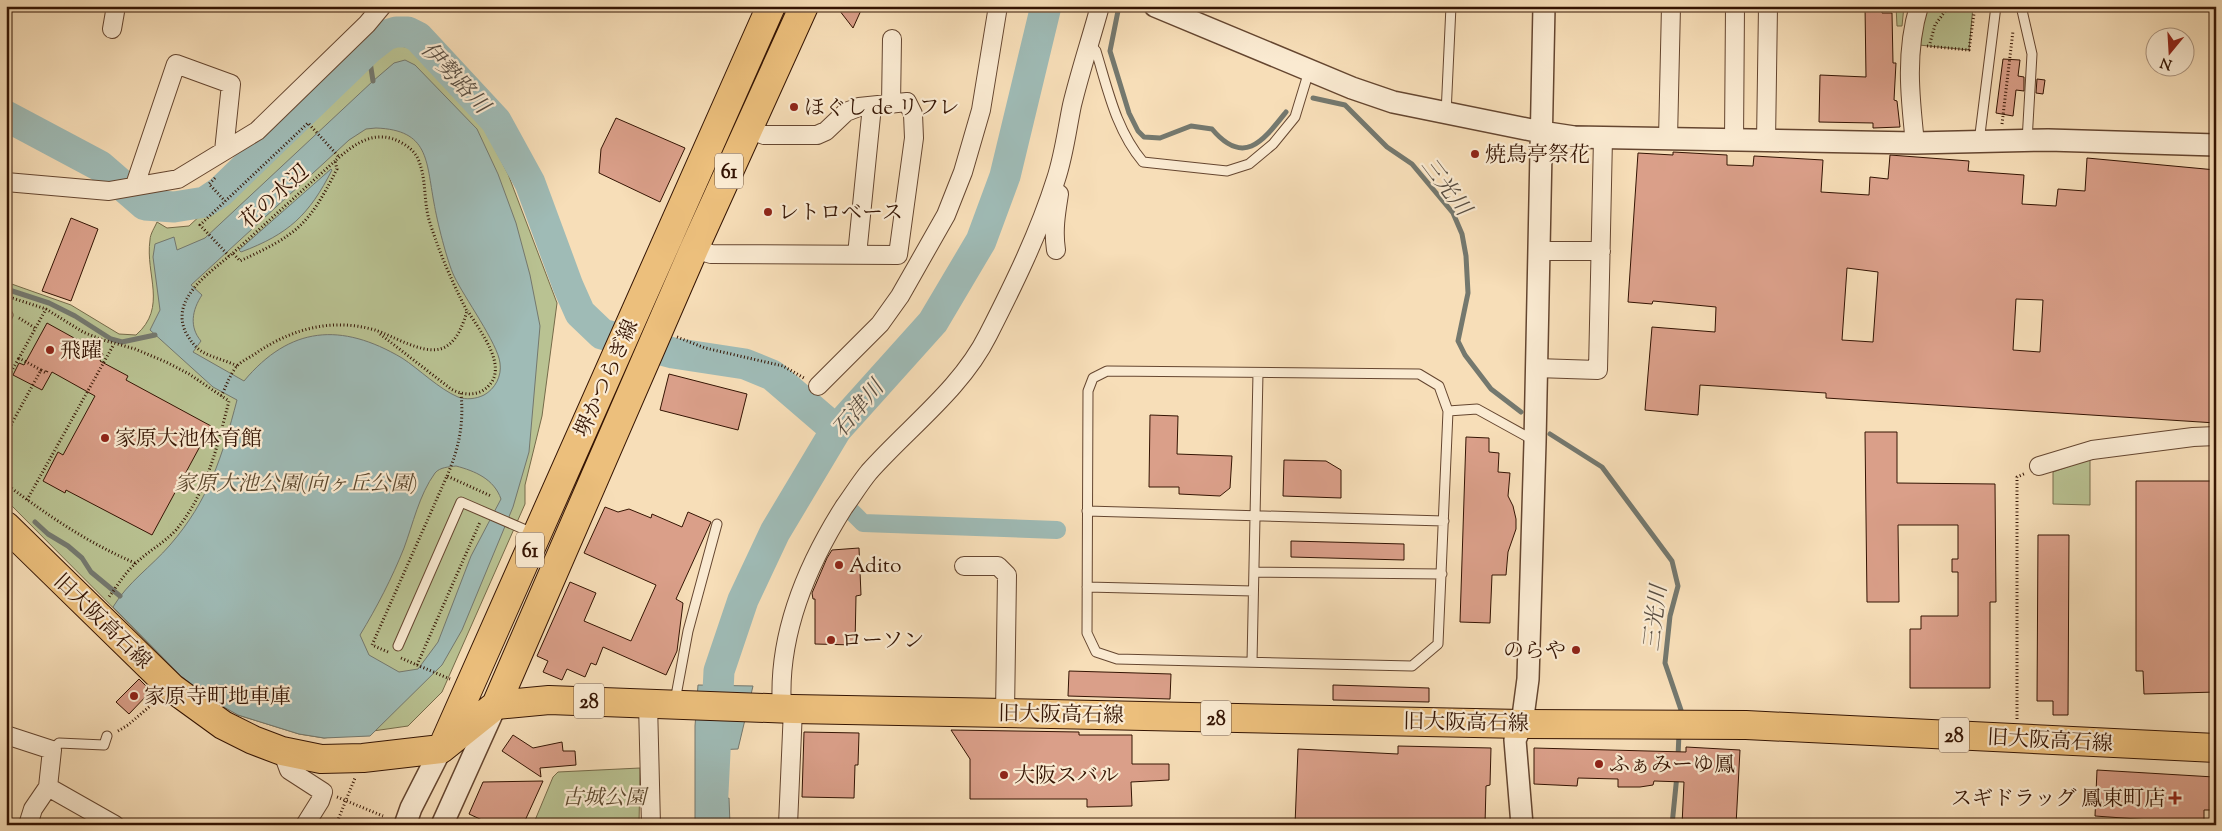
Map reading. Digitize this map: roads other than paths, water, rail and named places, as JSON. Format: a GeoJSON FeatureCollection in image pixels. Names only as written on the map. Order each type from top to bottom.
{"type":"FeatureCollection","features":[{"type":"Feature","properties":{"kind":"main road","name":"堺かつらぎ線"},"geometry":{"type":"LineString","coordinates":[[441,750],[527,530],[623,339],[771,6]]}},
{"type":"Feature","properties":{"kind":"main road","name":"堺かつらぎ線"},"geometry":{"type":"LineString","coordinates":[[496,705],[659,344],[694,249],[804,6]]}},
{"type":"Feature","properties":{"kind":"main road","name":"旧大阪高石線"},"geometry":{"type":"LineString","coordinates":[[6,526],[172,688],[223,724],[252,740],[282,751],[321,759],[363,758],[441,750]]}},
{"type":"Feature","properties":{"kind":"main road","name":"旧大阪高石線"},"geometry":{"type":"LineString","coordinates":[[496,705],[549,700],[780,708],[1522,724],[1746,725],[2216,748]]}},
{"type":"Feature","properties":{"kind":"main road"},"geometry":{"type":"LineString","coordinates":[[441,750],[496,705]]}},
{"type":"Feature","properties":{"kind":"street"},"geometry":{"type":"LineString","coordinates":[[112,29],[116,6]]}},
{"type":"Feature","properties":{"kind":"street"},"geometry":{"type":"LineString","coordinates":[[6,182],[109,190],[178,179],[257,131],[367,24],[382,6]]}},
{"type":"Feature","properties":{"kind":"street"},"geometry":{"type":"LineString","coordinates":[[818,386],[880,324],[900,296],[946,215],[963,172],[981,110],[998,6]]}},
{"type":"Feature","properties":{"kind":"street"},"geometry":{"type":"LineString","coordinates":[[788,825],[780,708],[781,687],[788,635],[803,583],[831,528],[868,473],[962,376],[987,337],[1030,251],[1057,177],[1082,66],[1100,6]]}},
{"type":"Feature","properties":{"kind":"street"},"geometry":{"type":"LineString","coordinates":[[1155,6],[1309,71],[1393,102],[1446,114],[1574,137],[1915,144],[2027,141],[2145,141],[2216,145]]}},
{"type":"Feature","properties":{"kind":"street"},"geometry":{"type":"LineString","coordinates":[[1522,825],[1515,740],[1522,724],[1528,679],[1544,6]]}},
{"type":"Feature","properties":{"kind":"street"},"geometry":{"type":"LineString","coordinates":[[1668,139],[1671,6]]}},
{"type":"Feature","properties":{"kind":"street"},"geometry":{"type":"LineString","coordinates":[[1734,141],[1735,6]]}},
{"type":"Feature","properties":{"kind":"street"},"geometry":{"type":"LineString","coordinates":[[1766,142],[1768,6]]}},
{"type":"Feature","properties":{"kind":"street"},"geometry":{"type":"LineString","coordinates":[[1915,144],[1908,69],[1919,6]]}},
{"type":"Feature","properties":{"kind":"street"},"geometry":{"type":"LineString","coordinates":[[891,104],[892,39]]}},
{"type":"Feature","properties":{"kind":"street"},"geometry":{"type":"LineString","coordinates":[[135,185],[176,64],[231,84],[224,151]]}},
{"type":"Feature","properties":{"kind":"street"},"geometry":{"type":"LineString","coordinates":[[694,249],[711,254],[898,254],[914,138],[913,114],[907,102],[859,107],[846,112],[826,131],[817,135],[764,135],[748,129]]}},
{"type":"Feature","properties":{"kind":"street"},"geometry":{"type":"LineString","coordinates":[[857,255],[872,106]]}},
{"type":"Feature","properties":{"kind":"street"},"geometry":{"type":"LineString","coordinates":[[1536,368],[1598,370],[1603,138]]}},
{"type":"Feature","properties":{"kind":"street"},"geometry":{"type":"LineString","coordinates":[[1056,250],[1054,238],[1055,220],[1060,185],[1057,177]]}},
{"type":"Feature","properties":{"kind":"street"},"geometry":{"type":"LineString","coordinates":[[1539,252],[1601,251]]}},
{"type":"Feature","properties":{"kind":"street"},"geometry":{"type":"LineString","coordinates":[[2039,466],[2092,450],[2193,437],[2216,436]]}},
{"type":"Feature","properties":{"kind":"street"},"geometry":{"type":"LineString","coordinates":[[964,566],[998,566],[1007,575],[998,628],[1005,713]]}},
{"type":"Feature","properties":{"kind":"street"},"geometry":{"type":"LineString","coordinates":[[651,825],[668,703]]}},
{"type":"Feature","properties":{"kind":"street"},"geometry":{"type":"LineString","coordinates":[[442,825],[496,705]]}},
{"type":"Feature","properties":{"kind":"street"},"geometry":{"type":"LineString","coordinates":[[6,736],[52,750],[48,787],[33,809],[28,825]]}},
{"type":"Feature","properties":{"kind":"street"},"geometry":{"type":"LineString","coordinates":[[405,825],[411,808],[441,750]]}},
{"type":"Feature","properties":{"kind":"street"},"geometry":{"type":"LineString","coordinates":[[282,751],[289,770],[323,792],[320,801],[305,825]]}},
{"type":"Feature","properties":{"kind":"street"},"geometry":{"type":"LineString","coordinates":[[48,787],[115,825]]}},
{"type":"Feature","properties":{"kind":"lane"},"geometry":{"type":"LineString","coordinates":[[1446,114],[1452,6]]}},
{"type":"Feature","properties":{"kind":"lane"},"geometry":{"type":"LineString","coordinates":[[1979,142],[1996,6]]}},
{"type":"Feature","properties":{"kind":"lane"},"geometry":{"type":"LineString","coordinates":[[2021,6],[2032,54],[2027,141]]}},
{"type":"Feature","properties":{"kind":"lane"},"geometry":{"type":"LineString","coordinates":[[1090,43],[1096,51],[1118,123],[1134,151],[1143,162],[1228,171],[1249,164],[1274,144],[1294,117],[1309,71]]}},
{"type":"Feature","properties":{"kind":"lane"},"geometry":{"type":"LineString","coordinates":[[1107,371],[1258,373],[1419,374],[1439,386],[1448,410],[1438,644],[1412,666],[1117,659],[1096,652],[1087,634],[1088,391],[1093,378],[1107,371]]}},
{"type":"Feature","properties":{"kind":"lane"},"geometry":{"type":"LineString","coordinates":[[1252,662],[1258,373]]}},
{"type":"Feature","properties":{"kind":"lane"},"geometry":{"type":"LineString","coordinates":[[1448,410],[1477,409],[1535,442]]}},
{"type":"Feature","properties":{"kind":"lane"},"geometry":{"type":"LineString","coordinates":[[398,646],[460,502],[527,530]]}},
{"type":"Feature","properties":{"kind":"lane"},"geometry":{"type":"LineString","coordinates":[[1087,511],[1444,521]]}},
{"type":"Feature","properties":{"kind":"lane"},"geometry":{"type":"LineString","coordinates":[[668,703],[717,524]]}},
{"type":"Feature","properties":{"kind":"lane"},"geometry":{"type":"LineString","coordinates":[[1254,572],[1442,574]]}},
{"type":"Feature","properties":{"kind":"lane"},"geometry":{"type":"LineString","coordinates":[[1087,587],[1253,591]]}},
{"type":"Feature","properties":{"kind":"lane"},"geometry":{"type":"LineString","coordinates":[[52,750],[59,743],[104,745],[107,736]]}},
{"type":"Feature","properties":{"kind":"water"},"geometry":{"type":"Polygon","coordinates":[[[405,60],[415,65],[477,129],[498,174],[516,223],[530,275],[540,326],[529,452],[513,507],[462,630],[442,665],[370,736],[324,738],[299,734],[238,715],[208,698],[181,676],[113,607],[133,582],[170,545],[195,511],[219,459],[237,400],[213,387],[150,330],[160,310],[153,257],[155,244],[174,237],[177,250],[205,238],[394,63],[405,60]],[[366,129],[349,140],[191,285],[202,295],[193,318],[197,336],[201,341],[193,352],[244,381],[261,363],[280,349],[298,340],[317,335],[337,335],[380,346],[402,358],[444,389],[461,398],[468,399],[484,395],[494,386],[500,373],[498,355],[451,269],[435,211],[429,173],[422,150],[416,141],[406,135],[393,130],[366,129]],[[456,466],[439,470],[429,482],[404,548],[378,603],[360,635],[369,655],[399,672],[418,669],[438,642],[471,556],[501,499],[489,481],[470,470],[456,466]]]}},
{"type":"Feature","properties":{"kind":"water"},"geometry":{"type":"Polygon","coordinates":[[[331,169],[315,199],[296,221],[272,238],[241,252],[239,250],[331,169]]]}},
{"type":"Feature","properties":{"kind":"water"},"geometry":{"type":"Polygon","coordinates":[[[698,685],[753,686],[738,749],[714,750],[709,754],[712,758],[710,795],[715,802],[729,798],[730,825],[695,825],[695,726],[698,685]]]}},
{"type":"Feature","properties":{"kind":"waterway","name":"石津川"},"geometry":{"type":"LineString","coordinates":[[714,825],[712,813],[719,671],[743,600],[775,532],[836,430],[933,322],[981,241],[1005,176],[1046,6]]}},
{"type":"Feature","properties":{"kind":"waterway","name":"三光川"},"geometry":{"type":"LineString","coordinates":[[1119,6],[1110,51],[1129,113],[1138,131],[1144,137],[1160,138],[1191,126],[1212,129],[1223,140],[1243,148],[1252,146],[1261,140],[1286,112]]}},
{"type":"Feature","properties":{"kind":"waterway","name":"伊勢路川"},"geometry":{"type":"LineString","coordinates":[[6,116],[100,166],[145,205],[174,207],[205,202],[220,192],[368,49],[386,35],[396,32],[408,32],[418,37],[496,121],[530,183],[568,286],[580,313],[602,334],[673,353],[745,364],[772,375],[836,430]]}},
{"type":"Feature","properties":{"kind":"waterway"},"geometry":{"type":"LineString","coordinates":[[368,49],[373,81]]}},
{"type":"Feature","properties":{"kind":"waterway","name":"三光川"},"geometry":{"type":"LineString","coordinates":[[1313,98],[1345,105],[1387,147],[1412,164],[1453,213],[1462,234],[1466,256],[1468,293],[1458,341],[1465,355],[1491,389],[1521,412]]}},
{"type":"Feature","properties":{"kind":"waterway"},"geometry":{"type":"LineString","coordinates":[[6,289],[49,303],[75,316],[111,339],[122,342],[155,335]]}},
{"type":"Feature","properties":{"kind":"waterway","name":"三光川"},"geometry":{"type":"LineString","coordinates":[[1550,434],[1602,467],[1672,561],[1678,586],[1670,616],[1665,663],[1681,710],[1680,717]]}},
{"type":"Feature","properties":{"kind":"waterway"},"geometry":{"type":"LineString","coordinates":[[852,512],[863,523],[1057,530]]}},
{"type":"Feature","properties":{"kind":"waterway"},"geometry":{"type":"LineString","coordinates":[[35,522],[48,534],[68,546],[82,558],[91,572],[120,596]]}},
{"type":"Feature","properties":{"kind":"waterway","name":"三光川"},"geometry":{"type":"LineString","coordinates":[[1678,757],[1679,733]]}},
{"type":"Feature","properties":{"kind":"waterway","name":"三光川"},"geometry":{"type":"LineString","coordinates":[[1672,825],[1677,775]]}},
{"type":"Feature","properties":{"kind":"place","name":"ほぐし de リフレ"},"geometry":{"type":"Point","coordinates":[794,107]}},
{"type":"Feature","properties":{"kind":"place","name":"焼鳥亭祭花"},"geometry":{"type":"Point","coordinates":[1475,154]}},
{"type":"Feature","properties":{"kind":"place","name":"レトロベース"},"geometry":{"type":"Point","coordinates":[768,212]}},
{"type":"Feature","properties":{"kind":"place","name":"飛躍"},"geometry":{"type":"Point","coordinates":[50,350]}},
{"type":"Feature","properties":{"kind":"place","name":"家原大池体育館"},"geometry":{"type":"Point","coordinates":[105,438]}},
{"type":"Feature","properties":{"kind":"place","name":"Adito"},"geometry":{"type":"Point","coordinates":[839,565]}},
{"type":"Feature","properties":{"kind":"place","name":"ローソン"},"geometry":{"type":"Point","coordinates":[831,640]}},
{"type":"Feature","properties":{"kind":"place","name":"のらや"},"geometry":{"type":"Point","coordinates":[1576,650]}},
{"type":"Feature","properties":{"kind":"place","name":"家原寺町地車庫"},"geometry":{"type":"Point","coordinates":[134,696]}},
{"type":"Feature","properties":{"kind":"place","name":"ふぁみーゆ鳳"},"geometry":{"type":"Point","coordinates":[1599,764]}},
{"type":"Feature","properties":{"kind":"place","name":"大阪スバル"},"geometry":{"type":"Point","coordinates":[1004,775]}},
{"type":"Feature","properties":{"kind":"place","name":"スギドラッグ 鳳東町店"},"geometry":{"type":"Point","coordinates":[2175,798]}},
{"type":"Feature","properties":{"kind":"park label","name":"家原大池公園(向ヶ丘公園)"},"geometry":{"type":"Point","coordinates":[296,483]}},
{"type":"Feature","properties":{"kind":"park label","name":"古城公園"},"geometry":{"type":"Point","coordinates":[604,797]}}]}
